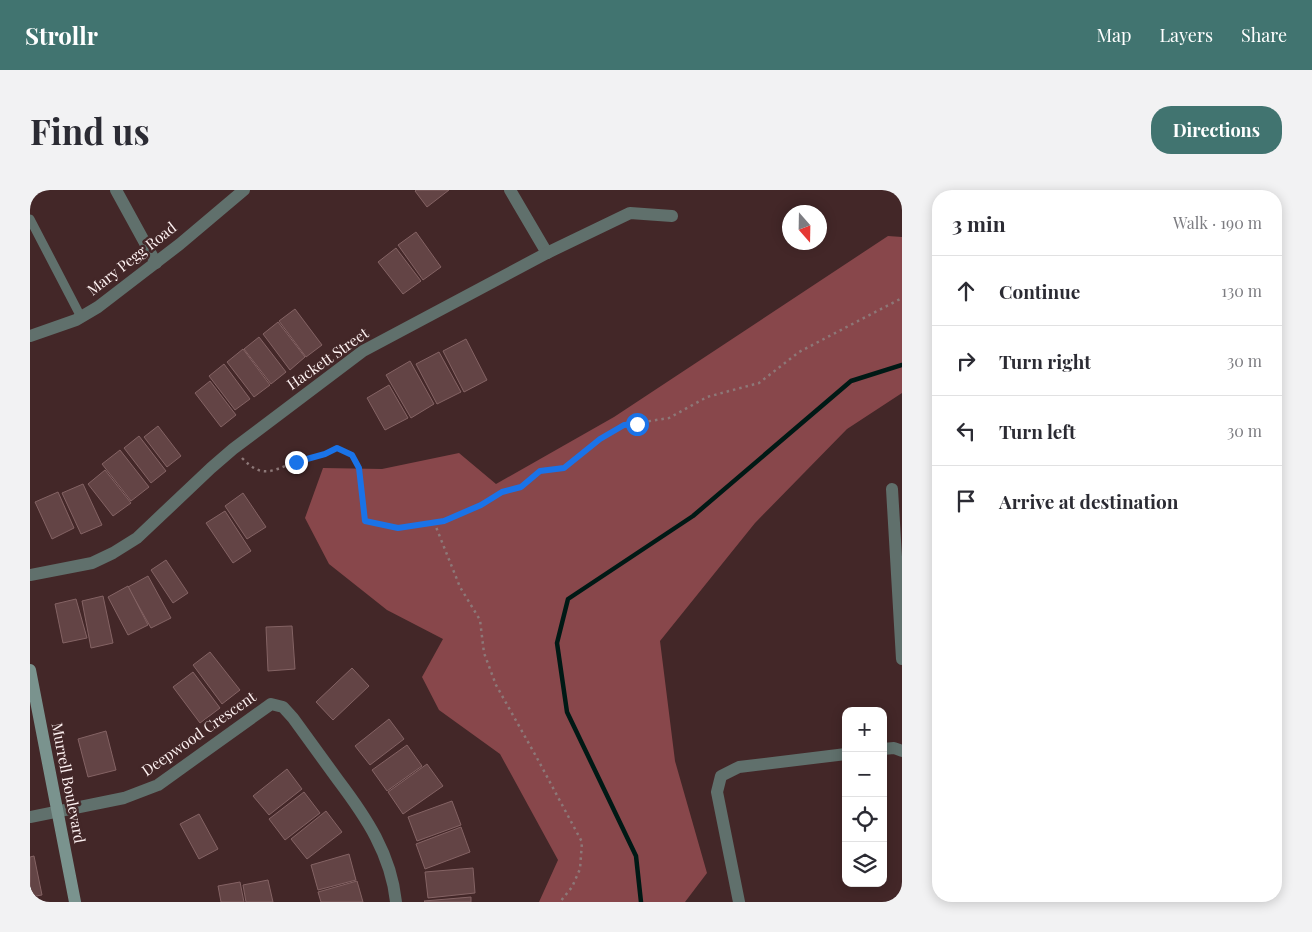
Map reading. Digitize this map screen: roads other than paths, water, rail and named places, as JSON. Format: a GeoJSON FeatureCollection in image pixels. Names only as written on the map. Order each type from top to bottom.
{"type":"FeatureCollection","features":[{"type":"Feature","properties":{"kind":"street"},"geometry":{"type":"LineString","coordinates":[[116,190],[156,263]]}},
{"type":"Feature","properties":{"kind":"street","name":"Mary Pegg Road"},"geometry":{"type":"LineString","coordinates":[[30,336],[52,330],[98,307],[156,263],[244,190]]}},
{"type":"Feature","properties":{"kind":"street"},"geometry":{"type":"LineString","coordinates":[[510,190],[546,253]]}},
{"type":"Feature","properties":{"kind":"street","name":"Hackett Street"},"geometry":{"type":"LineString","coordinates":[[30,575],[92,563],[113,553],[136,538],[233,449],[363,351],[546,253],[630,213],[672,216]]}},
{"type":"Feature","properties":{"kind":"street"},"geometry":{"type":"LineString","coordinates":[[892,489],[902,659]]}},
{"type":"Feature","properties":{"kind":"street","name":"Murrell Boulevard"},"geometry":{"type":"LineString","coordinates":[[30,670],[75,902]]}},
{"type":"Feature","properties":{"kind":"street","name":"Deepwood Crescent"},"geometry":{"type":"LineString","coordinates":[[30,817],[124,798],[158,785],[271,704],[283,707],[371,826],[392,874],[396,902]]}},
{"type":"Feature","properties":{"kind":"street"},"geometry":{"type":"LineString","coordinates":[[887,749],[894,748],[902,751]]}},
{"type":"Feature","properties":{"kind":"street"},"geometry":{"type":"LineString","coordinates":[[739,902],[717,792],[721,776],[739,767],[842,754]]}},
{"type":"Feature","properties":{"kind":"lane"},"geometry":{"type":"LineString","coordinates":[[30,219],[81,317]]}},
{"type":"Feature","properties":{"kind":"waterway"},"geometry":{"type":"LineString","coordinates":[[641,902],[636,856],[567,712],[557,643],[568,599],[693,516],[851,381],[902,365]]}}]}
